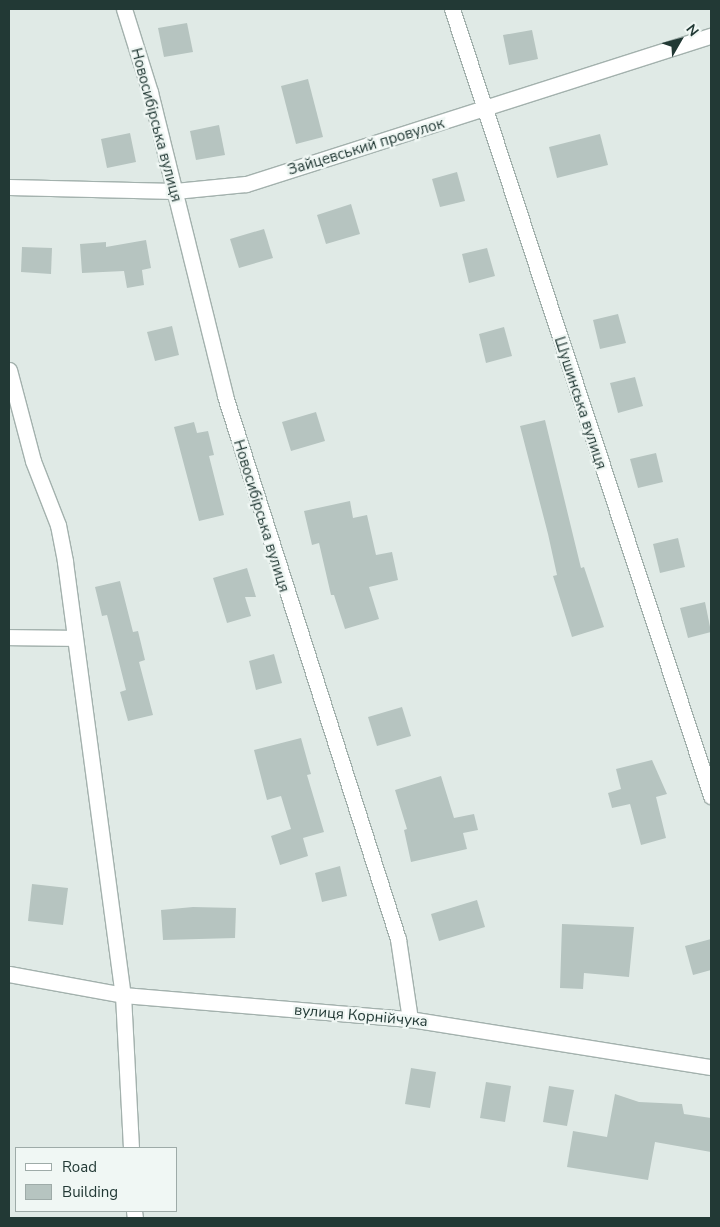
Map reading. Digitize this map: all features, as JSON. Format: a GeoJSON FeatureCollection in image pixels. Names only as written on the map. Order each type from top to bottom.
{"type":"FeatureCollection","features":[{"type":"Feature","properties":{"kind":"street","name":"Новосибірська вулиця"},"geometry":{"type":"LineString","coordinates":[[124,9],[175,191],[225,396],[398,939],[410,1019]]}},
{"type":"Feature","properties":{"kind":"street","name":"Шушинська вулиця"},"geometry":{"type":"LineString","coordinates":[[452,9],[483,111],[711,796]]}},
{"type":"Feature","properties":{"kind":"street","name":"Зайцевський провулок"},"geometry":{"type":"LineString","coordinates":[[9,187],[175,191],[246,184],[483,111],[711,36]]}},
{"type":"Feature","properties":{"kind":"street"},"geometry":{"type":"LineString","coordinates":[[9,370],[33,461],[58,525],[123,995],[131,1147]]}},
{"type":"Feature","properties":{"kind":"street"},"geometry":{"type":"LineString","coordinates":[[9,638],[73,638]]}},
{"type":"Feature","properties":{"kind":"street","name":"вулиця Корнійчука"},"geometry":{"type":"LineString","coordinates":[[9,974],[123,995],[410,1019],[711,1067]]}},
{"type":"Feature","properties":{"kind":"building"},"geometry":{"type":"Polygon","coordinates":[[[187,23],[193,52],[164,57],[158,28],[187,23]]]}},
{"type":"Feature","properties":{"kind":"building"},"geometry":{"type":"Polygon","coordinates":[[[532,30],[538,59],[509,65],[503,35],[532,30]]]}},
{"type":"Feature","properties":{"kind":"building"},"geometry":{"type":"Polygon","coordinates":[[[308,79],[323,137],[296,144],[281,86],[308,79]]]}},
{"type":"Feature","properties":{"kind":"building"},"geometry":{"type":"Polygon","coordinates":[[[219,125],[225,155],[196,160],[190,131],[219,125]]]}},
{"type":"Feature","properties":{"kind":"building"},"geometry":{"type":"Polygon","coordinates":[[[130,133],[136,162],[107,168],[101,139],[130,133]]]}},
{"type":"Feature","properties":{"kind":"building"},"geometry":{"type":"Polygon","coordinates":[[[600,134],[608,165],[557,178],[549,147],[600,134]]]}},
{"type":"Feature","properties":{"kind":"building"},"geometry":{"type":"Polygon","coordinates":[[[457,172],[465,201],[440,207],[432,179],[457,172]]]}},
{"type":"Feature","properties":{"kind":"building"},"geometry":{"type":"Polygon","coordinates":[[[351,204],[360,234],[326,244],[317,215],[351,204]]]}},
{"type":"Feature","properties":{"kind":"building"},"geometry":{"type":"Polygon","coordinates":[[[264,229],[273,258],[239,268],[230,239],[264,229]]]}},
{"type":"Feature","properties":{"kind":"building"},"geometry":{"type":"Polygon","coordinates":[[[146,240],[151,268],[142,270],[144,285],[127,288],[124,271],[82,273],[80,244],[106,242],[106,247],[146,240]]]}},
{"type":"Feature","properties":{"kind":"building"},"geometry":{"type":"Polygon","coordinates":[[[22,247],[52,248],[51,274],[21,272],[22,247]]]}},
{"type":"Feature","properties":{"kind":"building"},"geometry":{"type":"Polygon","coordinates":[[[487,248],[495,276],[469,283],[462,254],[487,248]]]}},
{"type":"Feature","properties":{"kind":"building"},"geometry":{"type":"Polygon","coordinates":[[[618,314],[626,343],[600,349],[593,320],[618,314]]]}},
{"type":"Feature","properties":{"kind":"building"},"geometry":{"type":"Polygon","coordinates":[[[172,326],[179,355],[155,361],[147,332],[172,326]]]}},
{"type":"Feature","properties":{"kind":"building"},"geometry":{"type":"Polygon","coordinates":[[[504,327],[512,356],[486,363],[479,334],[504,327]]]}},
{"type":"Feature","properties":{"kind":"building"},"geometry":{"type":"Polygon","coordinates":[[[635,377],[643,406],[618,413],[610,383],[635,377]]]}},
{"type":"Feature","properties":{"kind":"building"},"geometry":{"type":"Polygon","coordinates":[[[316,412],[325,441],[291,451],[282,422],[316,412]]]}},
{"type":"Feature","properties":{"kind":"building"},"geometry":{"type":"Polygon","coordinates":[[[545,420],[581,568],[584,567],[604,627],[572,637],[553,576],[557,575],[548,534],[520,426],[545,420]]]}},
{"type":"Feature","properties":{"kind":"building"},"geometry":{"type":"Polygon","coordinates":[[[194,422],[197,433],[208,431],[214,455],[209,456],[224,515],[199,521],[174,427],[194,422]]]}},
{"type":"Feature","properties":{"kind":"building"},"geometry":{"type":"Polygon","coordinates":[[[656,453],[663,482],[638,488],[630,459],[656,453]]]}},
{"type":"Feature","properties":{"kind":"building"},"geometry":{"type":"Polygon","coordinates":[[[350,501],[353,518],[367,515],[376,555],[392,552],[398,580],[369,587],[379,619],[345,629],[334,595],[331,595],[319,543],[312,545],[304,511],[350,501]]]}},
{"type":"Feature","properties":{"kind":"building"},"geometry":{"type":"Polygon","coordinates":[[[678,538],[685,567],[660,573],[653,544],[678,538]]]}},
{"type":"Feature","properties":{"kind":"building"},"geometry":{"type":"Polygon","coordinates":[[[247,568],[256,597],[245,597],[251,616],[227,623],[213,578],[247,568]]]}},
{"type":"Feature","properties":{"kind":"building"},"geometry":{"type":"Polygon","coordinates":[[[120,581],[133,632],[138,631],[145,660],[139,662],[153,715],[128,721],[120,692],[126,690],[107,615],[102,616],[95,587],[120,581]]]}},
{"type":"Feature","properties":{"kind":"building"},"geometry":{"type":"Polygon","coordinates":[[[705,602],[711,632],[688,638],[680,608],[705,602]]]}},
{"type":"Feature","properties":{"kind":"building"},"geometry":{"type":"Polygon","coordinates":[[[274,654],[282,683],[256,690],[249,661],[274,654]]]}},
{"type":"Feature","properties":{"kind":"building"},"geometry":{"type":"Polygon","coordinates":[[[402,707],[411,736],[377,746],[368,717],[402,707]]]}},
{"type":"Feature","properties":{"kind":"building"},"geometry":{"type":"Polygon","coordinates":[[[301,738],[311,774],[307,775],[324,832],[303,838],[308,856],[280,865],[271,836],[291,829],[281,796],[267,800],[254,750],[301,738]]]}},
{"type":"Feature","properties":{"kind":"building"},"geometry":{"type":"Polygon","coordinates":[[[652,760],[667,794],[656,797],[666,838],[641,845],[630,804],[612,808],[608,793],[621,789],[616,769],[652,760]]]}},
{"type":"Feature","properties":{"kind":"building"},"geometry":{"type":"Polygon","coordinates":[[[441,776],[454,818],[474,814],[478,830],[463,833],[467,849],[411,862],[404,830],[407,829],[395,790],[441,776]]]}},
{"type":"Feature","properties":{"kind":"building"},"geometry":{"type":"Polygon","coordinates":[[[340,866],[347,896],[322,902],[315,873],[340,866]]]}},
{"type":"Feature","properties":{"kind":"building"},"geometry":{"type":"Polygon","coordinates":[[[32,884],[68,888],[63,925],[28,921],[32,884]]]}},
{"type":"Feature","properties":{"kind":"building"},"geometry":{"type":"Polygon","coordinates":[[[477,900],[485,927],[439,941],[431,914],[477,900]]]}},
{"type":"Feature","properties":{"kind":"building"},"geometry":{"type":"Polygon","coordinates":[[[193,907],[236,908],[235,938],[163,940],[161,910],[193,907]]]}},
{"type":"Feature","properties":{"kind":"building"},"geometry":{"type":"Polygon","coordinates":[[[562,924],[634,927],[629,977],[584,973],[583,989],[560,988],[562,924]]]}},
{"type":"Feature","properties":{"kind":"building"},"geometry":{"type":"Polygon","coordinates":[[[711,939],[711,970],[693,975],[685,946],[711,939]]]}},
{"type":"Feature","properties":{"kind":"building"},"geometry":{"type":"Polygon","coordinates":[[[411,1068],[436,1072],[430,1108],[405,1104],[411,1068]]]}},
{"type":"Feature","properties":{"kind":"building"},"geometry":{"type":"Polygon","coordinates":[[[486,1082],[511,1086],[505,1122],[480,1118],[486,1082]]]}},
{"type":"Feature","properties":{"kind":"building"},"geometry":{"type":"Polygon","coordinates":[[[549,1086],[574,1090],[567,1126],[543,1122],[549,1086]]]}},
{"type":"Feature","properties":{"kind":"building"},"geometry":{"type":"Polygon","coordinates":[[[615,1094],[639,1102],[682,1104],[684,1114],[711,1118],[711,1152],[655,1142],[648,1180],[567,1167],[573,1131],[607,1137],[615,1094]]]}}]}
